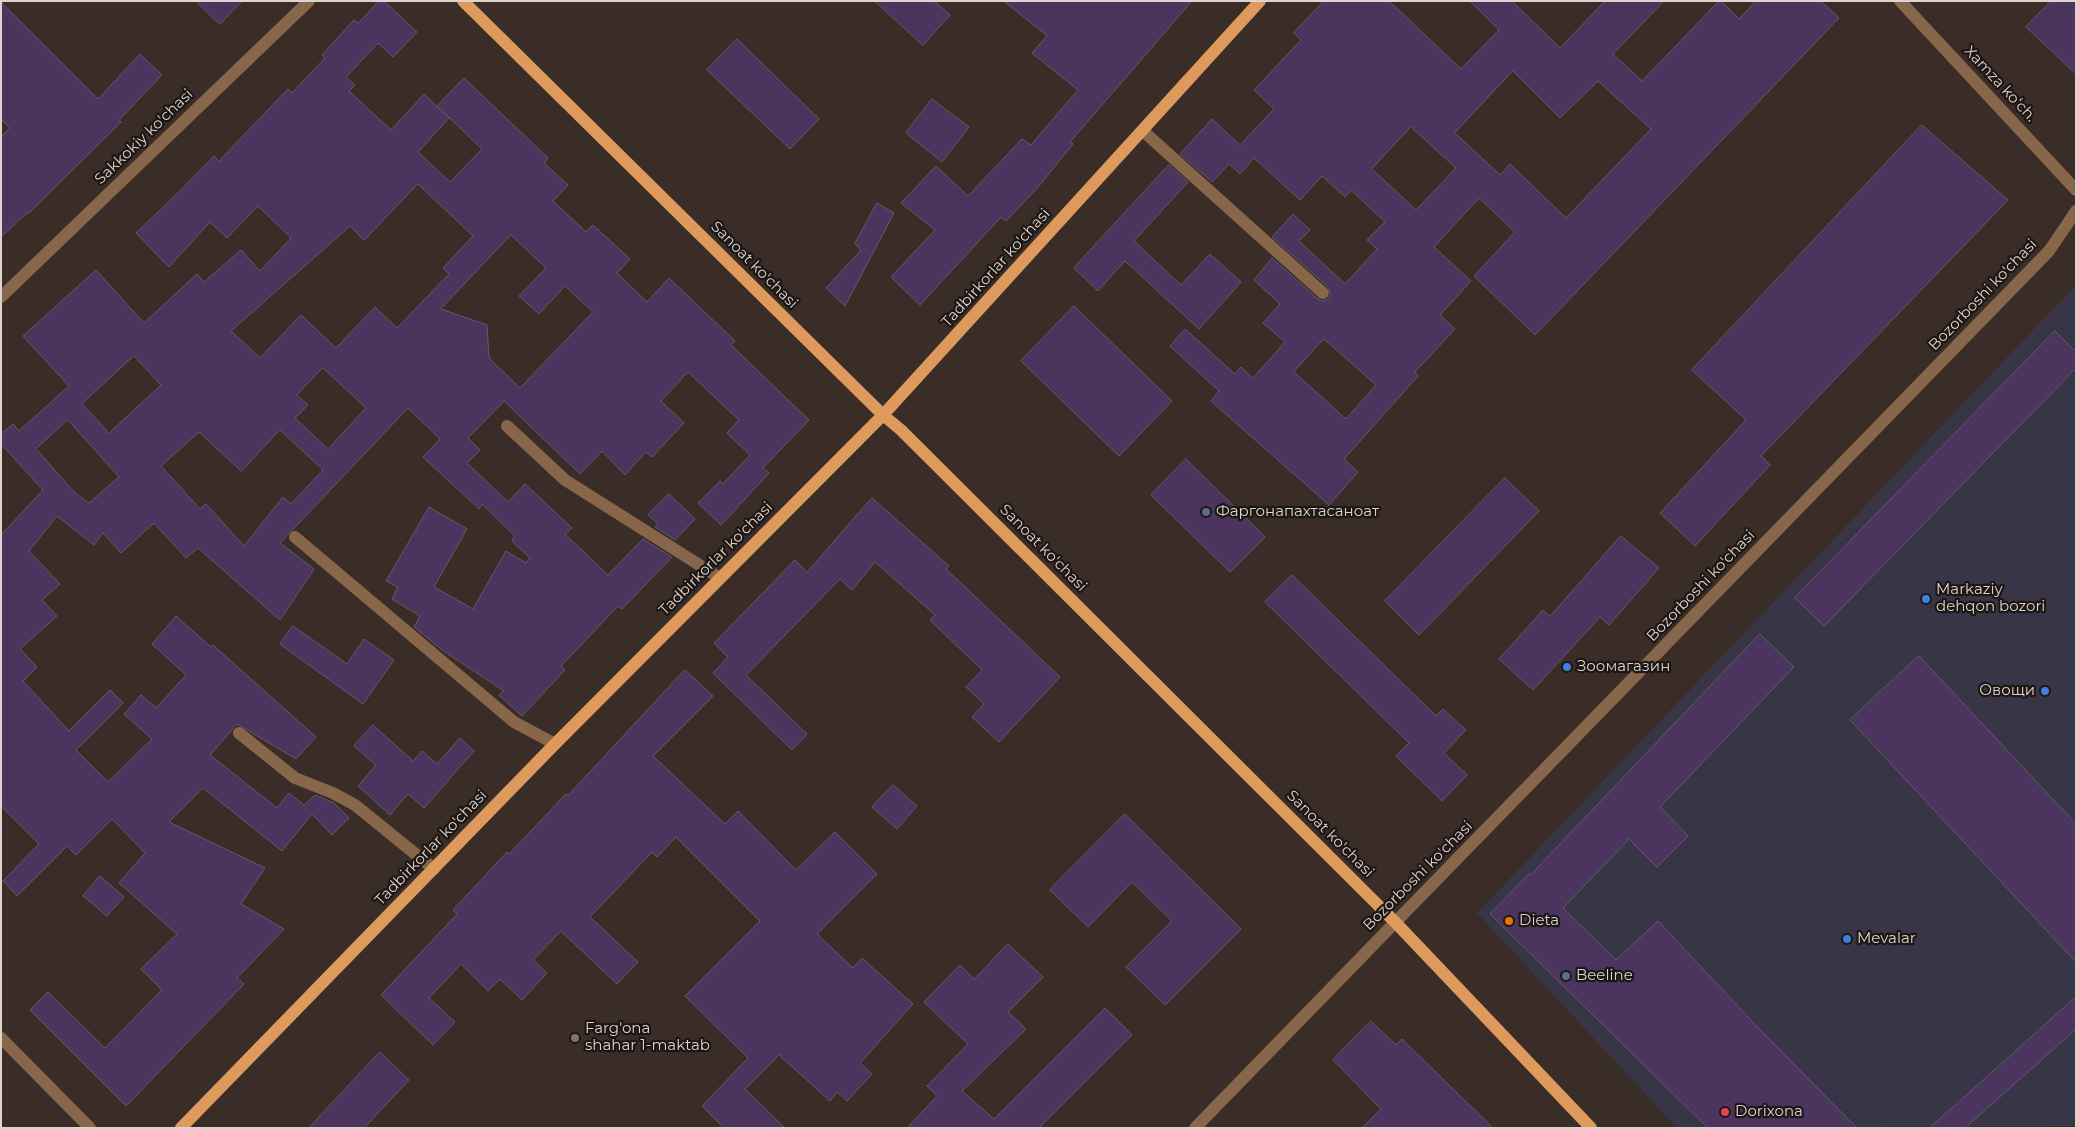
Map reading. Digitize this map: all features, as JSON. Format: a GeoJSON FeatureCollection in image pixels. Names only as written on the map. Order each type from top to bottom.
{"type":"FeatureCollection","features":[{"type":"Feature","properties":{"kind":"main road","name":"Sanoat ko'chasi"},"geometry":{"type":"LineString","coordinates":[[463,1],[883,415],[901,430],[1395,922],[1591,1128]]}},
{"type":"Feature","properties":{"kind":"main road","name":"Tadbirkorlar ko'chasi"},"geometry":{"type":"LineString","coordinates":[[181,1128],[555,744],[883,415],[1260,1]]}},
{"type":"Feature","properties":{"kind":"street","name":"Sakkokiy ko'chasi"},"geometry":{"type":"LineString","coordinates":[[1,297],[309,1]]}},
{"type":"Feature","properties":{"kind":"street","name":"Xamza ko‘ch."},"geometry":{"type":"LineString","coordinates":[[1900,1],[2076,190]]}},
{"type":"Feature","properties":{"kind":"street"},"geometry":{"type":"LineString","coordinates":[[1143,131],[1323,293]]}},
{"type":"Feature","properties":{"kind":"street","name":"Bozorboshi ko'chasi"},"geometry":{"type":"LineString","coordinates":[[1196,1128],[2049,251],[2076,211]]}},
{"type":"Feature","properties":{"kind":"street"},"geometry":{"type":"LineString","coordinates":[[506,426],[565,480],[720,578]]}},
{"type":"Feature","properties":{"kind":"street"},"geometry":{"type":"LineString","coordinates":[[295,536],[514,722],[555,744]]}},
{"type":"Feature","properties":{"kind":"street"},"geometry":{"type":"LineString","coordinates":[[239,733],[295,778],[333,793],[355,805],[434,869]]}},
{"type":"Feature","properties":{"kind":"street"},"geometry":{"type":"LineString","coordinates":[[1,1038],[90,1128]]}},
{"type":"Feature","properties":{"kind":"shaded area","name":"Markaziy dehqon bozori"},"geometry":{"type":"Polygon","coordinates":[[[2076,285],[2076,1126],[1677,1128],[1477,913],[2076,285]]]}},
{"type":"Feature","properties":{"kind":"building"},"geometry":{"type":"Polygon","coordinates":[[[196,1],[242,1],[220,24],[196,1]]]}},
{"type":"Feature","properties":{"kind":"building"},"geometry":{"type":"Polygon","coordinates":[[[379,1],[384,1],[417,32],[393,57],[378,43],[346,77],[355,85],[349,91],[391,130],[424,94],[449,118],[418,152],[450,182],[482,149],[437,106],[464,78],[548,158],[544,163],[568,185],[553,201],[586,232],[593,225],[630,259],[617,273],[647,302],[669,278],[735,341],[731,345],[809,420],[763,468],[769,473],[721,525],[698,503],[720,481],[723,484],[750,455],[727,433],[739,420],[688,372],[661,401],[684,423],[652,457],[646,452],[625,475],[602,451],[580,474],[504,401],[468,438],[480,450],[467,463],[508,502],[525,484],[572,528],[565,534],[608,575],[643,539],[672,557],[622,609],[618,606],[561,666],[565,670],[522,716],[499,695],[504,691],[442,650],[414,627],[420,616],[392,599],[398,587],[386,581],[429,507],[467,529],[434,587],[473,609],[506,551],[526,563],[530,558],[512,541],[515,536],[482,504],[479,509],[423,457],[440,439],[408,408],[280,543],[314,569],[280,620],[198,548],[186,558],[154,523],[121,553],[103,533],[94,545],[57,516],[29,551],[60,584],[42,600],[57,616],[20,649],[37,667],[23,681],[69,731],[110,690],[123,703],[76,750],[108,782],[152,739],[124,714],[141,695],[156,708],[186,675],[152,644],[176,616],[211,647],[213,645],[316,737],[296,759],[237,724],[210,755],[277,808],[289,793],[304,805],[315,795],[334,803],[349,818],[332,835],[312,814],[282,851],[203,788],[169,822],[265,868],[241,904],[284,929],[237,978],[244,984],[126,1106],[30,1010],[48,992],[105,1048],[162,990],[141,969],[177,934],[119,883],[145,853],[112,819],[76,855],[67,846],[17,896],[3,881],[39,844],[1,806],[1,535],[43,490],[1,444],[1,434],[13,424],[19,431],[69,386],[23,336],[96,270],[144,323],[197,274],[204,282],[241,250],[260,271],[291,238],[258,206],[227,238],[210,222],[169,267],[136,233],[214,156],[219,161],[288,89],[292,93],[325,58],[322,55],[354,20],[358,23],[379,1]],[[418,184],[364,240],[350,226],[231,331],[260,358],[301,315],[336,348],[375,307],[397,328],[449,274],[443,268],[473,236],[418,184]],[[511,235],[441,309],[487,325],[489,358],[520,388],[593,312],[565,286],[539,314],[519,296],[546,268],[511,235]],[[134,356],[82,404],[109,433],[161,385],[134,356]],[[323,368],[297,395],[308,405],[295,418],[328,449],[366,408],[323,368]],[[68,420],[36,449],[75,493],[89,503],[119,477],[68,420]],[[280,430],[241,471],[199,432],[161,466],[200,509],[206,504],[244,546],[283,497],[291,504],[323,470],[280,430]]]}},
{"type":"Feature","properties":{"kind":"building"},"geometry":{"type":"Polygon","coordinates":[[[875,1],[934,1],[950,15],[923,45],[875,1]]]}},
{"type":"Feature","properties":{"kind":"building"},"geometry":{"type":"Polygon","coordinates":[[[1004,1],[1192,1],[1070,142],[1073,144],[1039,186],[1006,221],[1001,217],[920,305],[891,277],[935,230],[901,203],[936,166],[968,196],[1022,139],[1031,145],[1078,90],[1032,53],[1047,36],[1004,1]]]}},
{"type":"Feature","properties":{"kind":"building"},"geometry":{"type":"Polygon","coordinates":[[[1324,1],[1389,1],[1461,69],[1499,30],[1470,1],[1512,1],[1560,48],[1605,1],[1664,1],[1613,54],[1642,81],[1719,1],[1739,19],[1756,1],[1821,1],[1839,18],[1535,335],[1474,276],[1515,232],[1479,198],[1434,247],[1471,281],[1440,315],[1455,329],[1415,372],[1418,376],[1344,459],[1358,472],[1329,505],[1211,401],[1219,391],[1170,346],[1185,329],[1235,374],[1241,367],[1253,378],[1285,342],[1263,323],[1280,304],[1254,280],[1272,258],[1318,299],[1322,301],[1329,299],[1331,294],[1328,287],[1272,237],[1293,214],[1310,230],[1299,241],[1345,284],[1377,249],[1367,240],[1385,222],[1351,190],[1345,197],[1322,176],[1300,200],[1254,158],[1240,174],[1229,164],[1212,182],[1180,154],[1212,119],[1240,145],[1274,109],[1254,90],[1301,40],[1294,33],[1324,1]],[[1513,71],[1455,133],[1500,175],[1510,164],[1566,218],[1651,129],[1598,81],[1560,118],[1513,71]],[[1411,127],[1372,169],[1416,210],[1456,168],[1411,127]],[[1324,339],[1294,372],[1346,419],[1376,385],[1324,339]]]}},
{"type":"Feature","properties":{"kind":"building"},"geometry":{"type":"Polygon","coordinates":[[[2051,1],[2076,1],[2076,74],[2026,27],[2051,1]]]}},
{"type":"Feature","properties":{"kind":"building"},"geometry":{"type":"Polygon","coordinates":[[[1,2],[98,99],[140,54],[162,75],[119,120],[121,122],[29,213],[1,237],[1,137],[10,128],[1,119],[1,2]]]}},
{"type":"Feature","properties":{"kind":"building"},"geometry":{"type":"Polygon","coordinates":[[[737,39],[819,119],[790,149],[707,70],[737,39]]]}},
{"type":"Feature","properties":{"kind":"building"},"geometry":{"type":"Polygon","coordinates":[[[932,99],[969,127],[942,162],[906,133],[932,99]]]}},
{"type":"Feature","properties":{"kind":"building"},"geometry":{"type":"Polygon","coordinates":[[[1922,125],[2008,200],[1761,456],[1770,465],[1695,546],[1660,513],[1746,420],[1692,370],[1922,125]]]}},
{"type":"Feature","properties":{"kind":"building"},"geometry":{"type":"Polygon","coordinates":[[[1169,165],[1188,182],[1134,241],[1181,285],[1210,254],[1241,282],[1199,329],[1125,261],[1098,291],[1074,268],[1169,165]]]}},
{"type":"Feature","properties":{"kind":"building"},"geometry":{"type":"Polygon","coordinates":[[[877,203],[894,213],[845,306],[826,288],[861,250],[855,244],[877,203]]]}},
{"type":"Feature","properties":{"kind":"building"},"geometry":{"type":"Polygon","coordinates":[[[1074,306],[1172,401],[1119,456],[1021,361],[1074,306]]]}},
{"type":"Feature","properties":{"kind":"building"},"geometry":{"type":"Polygon","coordinates":[[[2055,331],[2076,352],[2076,368],[1824,626],[1795,598],[2055,331]]]}},
{"type":"Feature","properties":{"kind":"building"},"geometry":{"type":"Polygon","coordinates":[[[1186,459],[1265,537],[1230,572],[1151,495],[1186,459]]]}},
{"type":"Feature","properties":{"kind":"building"},"geometry":{"type":"Polygon","coordinates":[[[1505,478],[1539,511],[1419,635],[1385,601],[1505,478]]]}},
{"type":"Feature","properties":{"kind":"building"},"geometry":{"type":"Polygon","coordinates":[[[669,494],[695,519],[675,540],[655,527],[658,524],[648,515],[669,494]]]}},
{"type":"Feature","properties":{"kind":"building"},"geometry":{"type":"Polygon","coordinates":[[[872,498],[949,566],[946,569],[1060,677],[999,742],[972,717],[984,704],[966,687],[982,670],[930,620],[935,615],[875,562],[852,590],[840,579],[746,675],[807,734],[792,750],[713,673],[728,657],[714,643],[795,560],[807,572],[872,498]]]}},
{"type":"Feature","properties":{"kind":"building"},"geometry":{"type":"Polygon","coordinates":[[[1621,536],[1659,568],[1609,625],[1600,617],[1533,690],[1499,659],[1543,610],[1550,616],[1621,536]]]}},
{"type":"Feature","properties":{"kind":"building"},"geometry":{"type":"Polygon","coordinates":[[[1292,575],[1436,716],[1443,709],[1466,730],[1444,753],[1467,775],[1442,801],[1396,756],[1409,743],[1265,602],[1292,575]]]}},
{"type":"Feature","properties":{"kind":"building"},"geometry":{"type":"Polygon","coordinates":[[[293,626],[347,664],[364,639],[394,660],[363,704],[280,644],[293,626]]]}},
{"type":"Feature","properties":{"kind":"building"},"geometry":{"type":"Polygon","coordinates":[[[1760,634],[1794,667],[1660,807],[1688,836],[1657,867],[1629,839],[1563,908],[1616,960],[1658,921],[1762,1032],[1857,1128],[1708,1128],[1490,914],[1530,875],[1760,634]]]}},
{"type":"Feature","properties":{"kind":"building"},"geometry":{"type":"Polygon","coordinates":[[[1919,656],[2076,824],[2076,962],[1850,720],[1919,656]]]}},
{"type":"Feature","properties":{"kind":"building"},"geometry":{"type":"Polygon","coordinates":[[[685,670],[713,696],[653,756],[725,824],[738,811],[796,870],[835,832],[877,874],[817,934],[853,968],[862,958],[913,1004],[860,1063],[872,1074],[847,1101],[837,1092],[830,1101],[779,1055],[745,1089],[785,1128],[724,1128],[702,1106],[748,1058],[685,996],[760,921],[676,837],[657,857],[652,852],[590,917],[638,962],[617,984],[561,931],[533,960],[547,973],[522,1000],[500,979],[488,991],[461,964],[429,998],[455,1022],[433,1045],[381,995],[457,914],[453,910],[507,852],[509,854],[566,794],[568,795],[685,670]]]}},
{"type":"Feature","properties":{"kind":"building"},"geometry":{"type":"Polygon","coordinates":[[[373,725],[413,761],[422,751],[437,764],[460,738],[474,751],[424,808],[408,794],[390,815],[358,786],[376,765],[354,746],[373,725]]]}},
{"type":"Feature","properties":{"kind":"building"},"geometry":{"type":"Polygon","coordinates":[[[893,785],[917,806],[897,829],[872,807],[893,785]]]}},
{"type":"Feature","properties":{"kind":"building"},"geometry":{"type":"Polygon","coordinates":[[[1125,814],[1241,929],[1165,1005],[1126,967],[1172,921],[1132,882],[1088,927],[1050,890],[1125,814]]]}},
{"type":"Feature","properties":{"kind":"building"},"geometry":{"type":"Polygon","coordinates":[[[100,876],[124,897],[107,916],[83,896],[100,876]]]}},
{"type":"Feature","properties":{"kind":"building"},"geometry":{"type":"Polygon","coordinates":[[[1008,944],[1043,977],[1008,1012],[1026,1029],[962,1091],[994,1119],[1105,1008],[1132,1035],[1039,1128],[907,1128],[937,1096],[927,1086],[968,1044],[924,1002],[960,965],[974,979],[1008,944]]]}},
{"type":"Feature","properties":{"kind":"building"},"geometry":{"type":"Polygon","coordinates":[[[2076,997],[2076,1029],[1965,1128],[1930,1128],[2076,997]]]}},
{"type":"Feature","properties":{"kind":"building"},"geometry":{"type":"Polygon","coordinates":[[[1371,1021],[1396,1045],[1402,1039],[1493,1128],[1362,1128],[1381,1109],[1333,1060],[1371,1021]]]}},
{"type":"Feature","properties":{"kind":"building"},"geometry":{"type":"Polygon","coordinates":[[[380,1052],[409,1080],[364,1128],[309,1128],[380,1052]]]}},
{"type":"Feature","properties":{"kind":"place","name":"Фаргонапахтасаноат"},"geometry":{"type":"Point","coordinates":[1206,512]}},
{"type":"Feature","properties":{"kind":"place","name":"Markaziy dehqon bozori"},"geometry":{"type":"Point","coordinates":[1926,599]}},
{"type":"Feature","properties":{"kind":"place","name":"Зоомагазин"},"geometry":{"type":"Point","coordinates":[1567,667]}},
{"type":"Feature","properties":{"kind":"place","name":"Овощи"},"geometry":{"type":"Point","coordinates":[2045,691]}},
{"type":"Feature","properties":{"kind":"place","name":"Dieta"},"geometry":{"type":"Point","coordinates":[1509,921]}},
{"type":"Feature","properties":{"kind":"place","name":"Mevalar"},"geometry":{"type":"Point","coordinates":[1847,939]}},
{"type":"Feature","properties":{"kind":"place","name":"Beeline"},"geometry":{"type":"Point","coordinates":[1566,976]}},
{"type":"Feature","properties":{"kind":"place","name":"Farg'ona shahar 1-maktab"},"geometry":{"type":"Point","coordinates":[575,1038]}},
{"type":"Feature","properties":{"kind":"place","name":"Dorixona"},"geometry":{"type":"Point","coordinates":[1725,1112]}}]}
